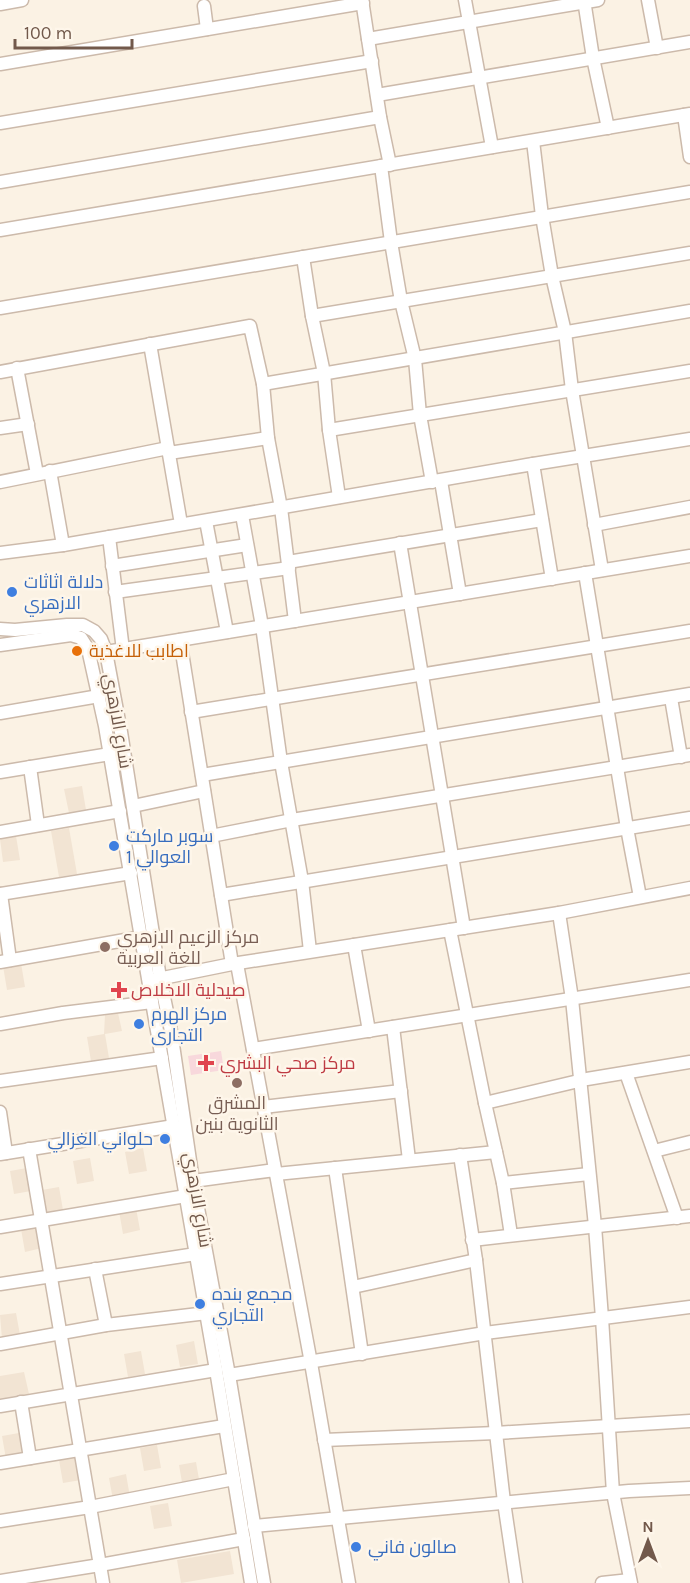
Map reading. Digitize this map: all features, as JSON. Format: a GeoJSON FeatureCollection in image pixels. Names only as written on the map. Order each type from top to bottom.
{"type":"FeatureCollection","features":[{"type":"Feature","properties":{"kind":"street"},"geometry":{"type":"LineString","coordinates":[[0,3],[22,0]]}},
{"type":"Feature","properties":{"kind":"street"},"geometry":{"type":"LineString","coordinates":[[465,0],[492,147]]}},
{"type":"Feature","properties":{"kind":"street"},"geometry":{"type":"LineString","coordinates":[[368,39],[598,0]]}},
{"type":"Feature","properties":{"kind":"street"},"geometry":{"type":"LineString","coordinates":[[648,0],[657,48]]}},
{"type":"Feature","properties":{"kind":"street"},"geometry":{"type":"LineString","coordinates":[[584,1],[608,128]]}},
{"type":"Feature","properties":{"kind":"street"},"geometry":{"type":"LineString","coordinates":[[0,64],[363,2],[380,117],[391,242],[401,301],[415,359],[420,415],[450,535],[460,594]]}},
{"type":"Feature","properties":{"kind":"street"},"geometry":{"type":"LineString","coordinates":[[204,6],[207,29]]}},
{"type":"Feature","properties":{"kind":"street"},"geometry":{"type":"LineString","coordinates":[[377,95],[690,42]]}},
{"type":"Feature","properties":{"kind":"street"},"geometry":{"type":"LineString","coordinates":[[0,123],[372,61]]}},
{"type":"Feature","properties":{"kind":"street"},"geometry":{"type":"LineString","coordinates":[[0,230],[687,115],[690,157]]}},
{"type":"Feature","properties":{"kind":"street"},"geometry":{"type":"LineString","coordinates":[[0,182],[380,117]]}},
{"type":"Feature","properties":{"kind":"street"},"geometry":{"type":"LineString","coordinates":[[532,141],[542,216],[552,276],[565,332],[572,390],[602,570]]}},
{"type":"Feature","properties":{"kind":"street"},"geometry":{"type":"LineString","coordinates":[[0,308],[690,192]]}},
{"type":"Feature","properties":{"kind":"street"},"geometry":{"type":"LineString","coordinates":[[312,316],[690,253]]}},
{"type":"Feature","properties":{"kind":"street"},"geometry":{"type":"LineString","coordinates":[[303,257],[324,373],[329,430],[339,498]]}},
{"type":"Feature","properties":{"kind":"street"},"geometry":{"type":"LineString","coordinates":[[263,384],[690,311]]}},
{"type":"Feature","properties":{"kind":"street"},"geometry":{"type":"LineString","coordinates":[[0,372],[250,326],[263,384],[268,438],[281,508],[296,621]]}},
{"type":"Feature","properties":{"kind":"street"},"geometry":{"type":"LineString","coordinates":[[150,344],[181,524]]}},
{"type":"Feature","properties":{"kind":"street"},"geometry":{"type":"LineString","coordinates":[[17,368],[37,474]]}},
{"type":"Feature","properties":{"kind":"street"},"geometry":{"type":"LineString","coordinates":[[329,430],[690,371]]}},
{"type":"Feature","properties":{"kind":"street"},"geometry":{"type":"LineString","coordinates":[[0,428],[28,424]]}},
{"type":"Feature","properties":{"kind":"street"},"geometry":{"type":"LineString","coordinates":[[0,482],[168,451],[268,438]]}},
{"type":"Feature","properties":{"kind":"street"},"geometry":{"type":"LineString","coordinates":[[0,553],[63,545],[690,439]]}},
{"type":"Feature","properties":{"kind":"street"},"geometry":{"type":"LineString","coordinates":[[533,464],[552,579]]}},
{"type":"Feature","properties":{"kind":"street"},"geometry":{"type":"LineString","coordinates":[[50,471],[63,545]]}},
{"type":"Feature","properties":{"kind":"street"},"geometry":{"type":"LineString","coordinates":[[594,525],[690,507]]}},
{"type":"Feature","properties":{"kind":"street"},"geometry":{"type":"LineString","coordinates":[[242,514],[302,881],[310,951]]}},
{"type":"Feature","properties":{"kind":"street"},"geometry":{"type":"LineString","coordinates":[[115,592],[252,573],[400,543],[542,520]]}},
{"type":"Feature","properties":{"kind":"street"},"geometry":{"type":"LineString","coordinates":[[206,521],[227,632]]}},
{"type":"Feature","properties":{"kind":"street"},"geometry":{"type":"LineString","coordinates":[[109,537],[123,650]]}},
{"type":"Feature","properties":{"kind":"street"},"geometry":{"type":"LineString","coordinates":[[400,543],[464,928]]}},
{"type":"Feature","properties":{"kind":"street"},"geometry":{"type":"LineString","coordinates":[[112,566],[247,545]]}},
{"type":"Feature","properties":{"kind":"street"},"geometry":{"type":"LineString","coordinates":[[106,652],[690,556]]}},
{"type":"Feature","properties":{"kind":"street"},"geometry":{"type":"LineString","coordinates":[[585,573],[640,897]]}},
{"type":"Feature","properties":{"kind":"street","name":"شارع الازهري"},"geometry":{"type":"LineString","coordinates":[[0,629],[83,625],[94,631],[101,639],[106,652],[133,806],[155,980],[152,1002],[207,1313],[251,1583]]}},
{"type":"Feature","properties":{"kind":"street"},"geometry":{"type":"LineString","coordinates":[[191,712],[690,631]]}},
{"type":"Feature","properties":{"kind":"street","name":"شارع الازهري"},"geometry":{"type":"LineString","coordinates":[[0,645],[34,642],[68,635],[81,638],[88,649],[110,754],[142,938],[175,1053],[193,1181],[264,1583]]}},
{"type":"Feature","properties":{"kind":"street"},"geometry":{"type":"LineString","coordinates":[[180,640],[221,895],[276,1172],[349,1583]]}},
{"type":"Feature","properties":{"kind":"street"},"geometry":{"type":"LineString","coordinates":[[201,775],[690,694]]}},
{"type":"Feature","properties":{"kind":"street"},"geometry":{"type":"LineString","coordinates":[[0,713],[99,696]]}},
{"type":"Feature","properties":{"kind":"street"},"geometry":{"type":"LineString","coordinates":[[211,836],[292,820],[686,756],[671,698]]}},
{"type":"Feature","properties":{"kind":"street"},"geometry":{"type":"LineString","coordinates":[[0,772],[110,754]]}},
{"type":"Feature","properties":{"kind":"street"},"geometry":{"type":"LineString","coordinates":[[30,767],[38,825]]}},
{"type":"Feature","properties":{"kind":"street"},"geometry":{"type":"LineString","coordinates":[[133,806],[204,791]]}},
{"type":"Feature","properties":{"kind":"street"},"geometry":{"type":"LineString","coordinates":[[0,832],[120,811]]}},
{"type":"Feature","properties":{"kind":"street"},"geometry":{"type":"LineString","coordinates":[[221,895],[690,818]]}},
{"type":"Feature","properties":{"kind":"street"},"geometry":{"type":"LineString","coordinates":[[131,873],[0,894],[5,961],[142,938]]}},
{"type":"Feature","properties":{"kind":"street"},"geometry":{"type":"LineString","coordinates":[[155,980],[310,951],[559,913],[690,888]]}},
{"type":"Feature","properties":{"kind":"street"},"geometry":{"type":"LineString","coordinates":[[559,913],[582,1081],[602,1318],[613,1493],[631,1581],[602,1583]]}},
{"type":"Feature","properties":{"kind":"street"},"geometry":{"type":"LineString","coordinates":[[450,930],[466,1016],[503,1183],[511,1235]]}},
{"type":"Feature","properties":{"kind":"street"},"geometry":{"type":"LineString","coordinates":[[354,945],[369,1031]]}},
{"type":"Feature","properties":{"kind":"street"},"geometry":{"type":"LineString","coordinates":[[253,1049],[690,980]]}},
{"type":"Feature","properties":{"kind":"street"},"geometry":{"type":"LineString","coordinates":[[0,1024],[63,1013],[152,1002]]}},
{"type":"Feature","properties":{"kind":"street"},"geometry":{"type":"LineString","coordinates":[[393,1028],[409,1160]]}},
{"type":"Feature","properties":{"kind":"street"},"geometry":{"type":"LineString","coordinates":[[0,1081],[162,1058]]}},
{"type":"Feature","properties":{"kind":"street"},"geometry":{"type":"LineString","coordinates":[[485,1103],[582,1081],[690,1062]]}},
{"type":"Feature","properties":{"kind":"street"},"geometry":{"type":"LineString","coordinates":[[472,1240],[684,1217],[654,1151],[626,1073]]}},
{"type":"Feature","properties":{"kind":"street"},"geometry":{"type":"LineString","coordinates":[[263,1107],[401,1091]]}},
{"type":"Feature","properties":{"kind":"street"},"geometry":{"type":"LineString","coordinates":[[0,1112],[3,1153],[174,1126]]}},
{"type":"Feature","properties":{"kind":"street"},"geometry":{"type":"LineString","coordinates":[[654,1151],[690,1142]]}},
{"type":"Feature","properties":{"kind":"street"},"geometry":{"type":"LineString","coordinates":[[29,1149],[103,1583]]}},
{"type":"Feature","properties":{"kind":"street"},"geometry":{"type":"LineString","coordinates":[[193,1181],[496,1152]]}},
{"type":"Feature","properties":{"kind":"street"},"geometry":{"type":"LineString","coordinates":[[460,1155],[476,1260],[495,1432],[516,1583]]}},
{"type":"Feature","properties":{"kind":"street"},"geometry":{"type":"LineString","coordinates":[[335,1168],[362,1354]]}},
{"type":"Feature","properties":{"kind":"street"},"geometry":{"type":"LineString","coordinates":[[503,1183],[589,1174]]}},
{"type":"Feature","properties":{"kind":"street"},"geometry":{"type":"LineString","coordinates":[[0,1227],[186,1196]]}},
{"type":"Feature","properties":{"kind":"street"},"geometry":{"type":"LineString","coordinates":[[0,1284],[196,1254]]}},
{"type":"Feature","properties":{"kind":"street"},"geometry":{"type":"LineString","coordinates":[[353,1287],[476,1260]]}},
{"type":"Feature","properties":{"kind":"street"},"geometry":{"type":"LineString","coordinates":[[95,1269],[106,1326]]}},
{"type":"Feature","properties":{"kind":"street"},"geometry":{"type":"LineString","coordinates":[[229,1375],[485,1333],[690,1307]]}},
{"type":"Feature","properties":{"kind":"street"},"geometry":{"type":"LineString","coordinates":[[0,1344],[106,1326],[207,1313]]}},
{"type":"Feature","properties":{"kind":"street"},"geometry":{"type":"LineString","coordinates":[[0,1406],[216,1370]]}},
{"type":"Feature","properties":{"kind":"street"},"geometry":{"type":"LineString","coordinates":[[21,1402],[30,1458]]}},
{"type":"Feature","properties":{"kind":"street"},"geometry":{"type":"LineString","coordinates":[[324,1440],[690,1422]]}},
{"type":"Feature","properties":{"kind":"street"},"geometry":{"type":"LineString","coordinates":[[0,1463],[224,1426]]}},
{"type":"Feature","properties":{"kind":"street"},"geometry":{"type":"LineString","coordinates":[[0,1521],[90,1507],[234,1479]]}},
{"type":"Feature","properties":{"kind":"street"},"geometry":{"type":"LineString","coordinates":[[254,1526],[504,1502],[690,1488]]}},
{"type":"Feature","properties":{"kind":"street"},"geometry":{"type":"LineString","coordinates":[[0,1581],[100,1566],[244,1539]]}},
{"type":"Feature","properties":{"kind":"shaded area"},"geometry":{"type":"Polygon","coordinates":[[[82,786],[86,810],[69,813],[64,789],[82,786]]]}},
{"type":"Feature","properties":{"kind":"shaded area"},"geometry":{"type":"Polygon","coordinates":[[[69,828],[77,874],[59,877],[51,831],[69,828]]]}},
{"type":"Feature","properties":{"kind":"shaded area"},"geometry":{"type":"Polygon","coordinates":[[[16,836],[20,860],[3,862],[0,839],[16,836]]]}},
{"type":"Feature","properties":{"kind":"shaded area"},"geometry":{"type":"Polygon","coordinates":[[[21,963],[25,987],[7,990],[3,966],[21,963]]]}},
{"type":"Feature","properties":{"kind":"shaded area"},"geometry":{"type":"Polygon","coordinates":[[[118,1013],[122,1031],[105,1034],[109,1058],[91,1061],[87,1037],[104,1034],[105,1015],[118,1013]]]}},
{"type":"Feature","properties":{"kind":"shaded area","name":"مركز صحي البشري"},"geometry":{"type":"Polygon","coordinates":[[[221,1051],[224,1070],[191,1075],[188,1056],[221,1051]]]}},
{"type":"Feature","properties":{"kind":"shaded area"},"geometry":{"type":"Polygon","coordinates":[[[143,1148],[147,1171],[129,1174],[125,1152],[143,1148]]]}},
{"type":"Feature","properties":{"kind":"shaded area"},"geometry":{"type":"Polygon","coordinates":[[[90,1158],[94,1181],[77,1184],[73,1161],[90,1158]]]}},
{"type":"Feature","properties":{"kind":"shaded area"},"geometry":{"type":"Polygon","coordinates":[[[27,1168],[31,1191],[14,1194],[10,1171],[27,1168]]]}},
{"type":"Feature","properties":{"kind":"shaded area"},"geometry":{"type":"Polygon","coordinates":[[[59,1187],[63,1210],[46,1213],[42,1190],[59,1187]]]}},
{"type":"Feature","properties":{"kind":"shaded area"},"geometry":{"type":"Polygon","coordinates":[[[136,1208],[140,1230],[123,1234],[119,1211],[136,1208]]]}},
{"type":"Feature","properties":{"kind":"shaded area"},"geometry":{"type":"Polygon","coordinates":[[[38,1226],[42,1248],[25,1252],[21,1229],[38,1226]]]}},
{"type":"Feature","properties":{"kind":"shaded area"},"geometry":{"type":"Polygon","coordinates":[[[16,1313],[20,1335],[2,1339],[0,1315],[16,1313]]]}},
{"type":"Feature","properties":{"kind":"shaded area"},"geometry":{"type":"Polygon","coordinates":[[[194,1341],[198,1364],[180,1367],[176,1345],[194,1341]]]}},
{"type":"Feature","properties":{"kind":"shaded area"},"geometry":{"type":"Polygon","coordinates":[[[141,1351],[145,1374],[128,1377],[124,1354],[141,1351]]]}},
{"type":"Feature","properties":{"kind":"shaded area"},"geometry":{"type":"Polygon","coordinates":[[[24,1372],[29,1394],[0,1399],[0,1376],[24,1372]]]}},
{"type":"Feature","properties":{"kind":"shaded area"},"geometry":{"type":"Polygon","coordinates":[[[19,1433],[23,1456],[6,1459],[2,1436],[19,1433]]]}},
{"type":"Feature","properties":{"kind":"shaded area"},"geometry":{"type":"Polygon","coordinates":[[[157,1445],[161,1468],[144,1471],[140,1448],[157,1445]]]}},
{"type":"Feature","properties":{"kind":"shaded area"},"geometry":{"type":"Polygon","coordinates":[[[76,1457],[81,1480],[63,1483],[59,1460],[76,1457]]]}},
{"type":"Feature","properties":{"kind":"shaded area"},"geometry":{"type":"Polygon","coordinates":[[[196,1462],[200,1485],[183,1488],[179,1465],[196,1462]]]}},
{"type":"Feature","properties":{"kind":"shaded area"},"geometry":{"type":"Polygon","coordinates":[[[126,1474],[130,1497],[113,1500],[109,1478],[126,1474]]]}},
{"type":"Feature","properties":{"kind":"shaded area"},"geometry":{"type":"Polygon","coordinates":[[[168,1503],[172,1526],[154,1529],[150,1506],[168,1503]]]}},
{"type":"Feature","properties":{"kind":"shaded area"},"geometry":{"type":"Polygon","coordinates":[[[230,1551],[234,1574],[181,1583],[177,1560],[230,1551]]]}},
{"type":"Feature","properties":{"kind":"place","name":"دلالة اثاثات الازهري"},"geometry":{"type":"Point","coordinates":[12,592]}},
{"type":"Feature","properties":{"kind":"place","name":"اطابب للاغذية"},"geometry":{"type":"Point","coordinates":[77,651]}},
{"type":"Feature","properties":{"kind":"place","name":"سوبر ماركت العوالي 1"},"geometry":{"type":"Point","coordinates":[114,846]}},
{"type":"Feature","properties":{"kind":"place","name":"مركز الزعيم الازهري للغة العربية"},"geometry":{"type":"Point","coordinates":[105,947]}},
{"type":"Feature","properties":{"kind":"place","name":"صيدلية الاخلاص"},"geometry":{"type":"Point","coordinates":[119,990]}},
{"type":"Feature","properties":{"kind":"place","name":"مركز الهرم التجارى"},"geometry":{"type":"Point","coordinates":[139,1024]}},
{"type":"Feature","properties":{"kind":"place","name":"مركز صحي البشري"},"geometry":{"type":"Point","coordinates":[206,1063]}},
{"type":"Feature","properties":{"kind":"place","name":"المشرق الثانوية بنين"},"geometry":{"type":"Point","coordinates":[237,1083]}},
{"type":"Feature","properties":{"kind":"place","name":"حلواني الغزالي"},"geometry":{"type":"Point","coordinates":[165,1139]}},
{"type":"Feature","properties":{"kind":"place","name":"مجمع بنده التجاري"},"geometry":{"type":"Point","coordinates":[200,1304]}},
{"type":"Feature","properties":{"kind":"place","name":"صالون فاني"},"geometry":{"type":"Point","coordinates":[356,1547]}}]}
